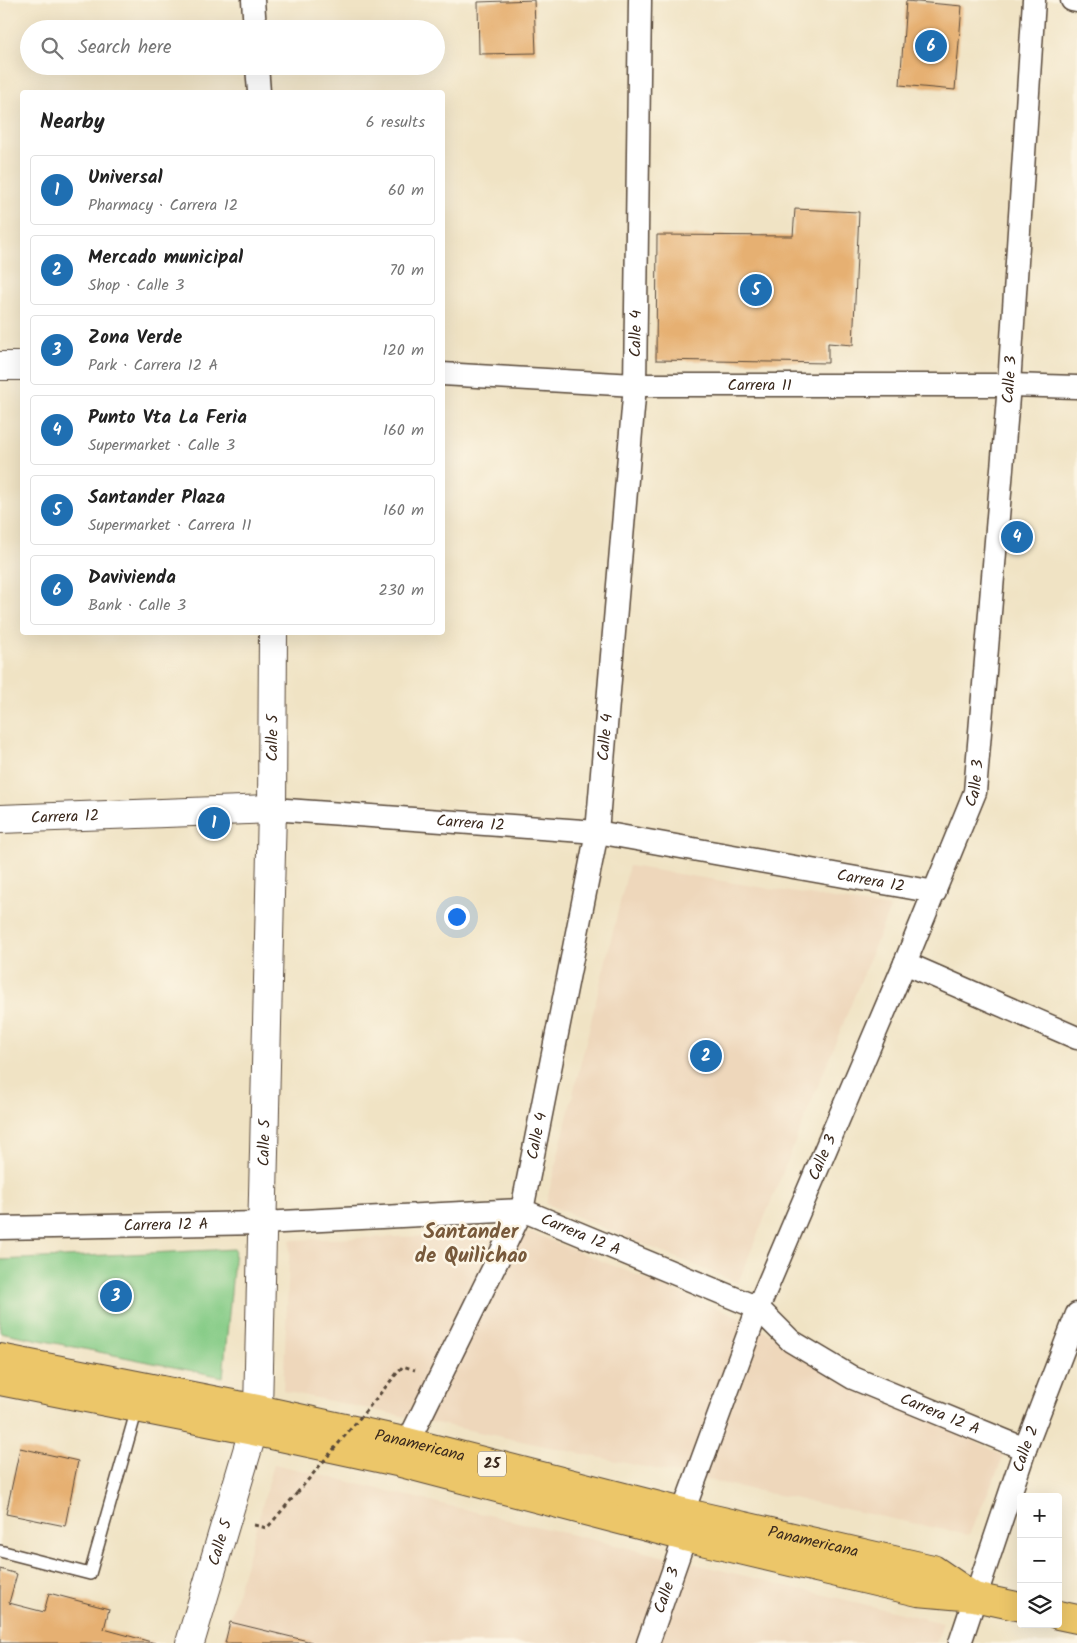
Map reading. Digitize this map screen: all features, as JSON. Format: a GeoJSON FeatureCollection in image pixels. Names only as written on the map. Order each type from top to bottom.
{"type":"FeatureCollection","features":[{"type":"Feature","properties":{"kind":"main road","name":"Panamericana"},"geometry":{"type":"LineString","coordinates":[[0,1358],[255,1420],[397,1462],[684,1524]]}},
{"type":"Feature","properties":{"kind":"main road","name":"Panamericana"},"geometry":{"type":"LineString","coordinates":[[0,1381],[137,1408],[255,1420],[408,1442],[918,1592],[974,1597],[1017,1606]]}},
{"type":"Feature","properties":{"kind":"main road"},"geometry":{"type":"LineString","coordinates":[[1062,1616],[1077,1619]]}},
{"type":"Feature","properties":{"kind":"street"},"geometry":{"type":"LineString","coordinates":[[253,0],[254,20]]}},
{"type":"Feature","properties":{"kind":"street","name":"Calle 4"},"geometry":{"type":"LineString","coordinates":[[408,1442],[522,1210],[597,832],[634,385],[640,0]]}},
{"type":"Feature","properties":{"kind":"street","name":"Calle 3"},"geometry":{"type":"LineString","coordinates":[[648,1643],[684,1524],[758,1308],[935,892],[975,792],[1009,385],[1034,0]]}},
{"type":"Feature","properties":{"kind":"street"},"geometry":{"type":"LineString","coordinates":[[1072,0],[1077,1]]}},
{"type":"Feature","properties":{"kind":"street"},"geometry":{"type":"LineString","coordinates":[[258,75],[259,90]]}},
{"type":"Feature","properties":{"kind":"street"},"geometry":{"type":"LineString","coordinates":[[0,366],[20,366]]}},
{"type":"Feature","properties":{"kind":"street","name":"Carrera 11"},"geometry":{"type":"LineString","coordinates":[[445,374],[634,385],[1009,385],[1077,388]]}},
{"type":"Feature","properties":{"kind":"street","name":"Calle 5"},"geometry":{"type":"LineString","coordinates":[[190,1643],[255,1420],[262,1223],[272,809],[272,635]]}},
{"type":"Feature","properties":{"kind":"street","name":"Carrera 12"},"geometry":{"type":"LineString","coordinates":[[0,819],[272,809],[597,832],[935,892]]}},
{"type":"Feature","properties":{"kind":"street"},"geometry":{"type":"LineString","coordinates":[[905,963],[1077,1038]]}},
{"type":"Feature","properties":{"kind":"street","name":"Carrera 12 A"},"geometry":{"type":"LineString","coordinates":[[0,1228],[262,1223],[522,1210],[758,1308],[791,1341],[853,1378],[1025,1449]]}},
{"type":"Feature","properties":{"kind":"street","name":"Calle 2"},"geometry":{"type":"LineString","coordinates":[[960,1643],[1025,1449],[1077,1314]]}},
{"type":"Feature","properties":{"kind":"lane"},"geometry":{"type":"LineString","coordinates":[[0,1550],[90,1574],[137,1408]]}},
{"type":"Feature","properties":{"kind":"path"},"geometry":{"type":"LineString","coordinates":[[267,1528],[402,1366]]}},
{"type":"Feature","properties":{"kind":"shaded area"},"geometry":{"type":"Polygon","coordinates":[[[629,866],[890,908],[738,1283],[546,1204],[629,866]]]}},
{"type":"Feature","properties":{"kind":"shaded area"},"geometry":{"type":"Polygon","coordinates":[[[533,1233],[732,1314],[1004,1456],[969,1535],[283,1391],[290,1240],[533,1233]]]}},
{"type":"Feature","properties":{"kind":"shaded area"},"geometry":{"type":"Polygon","coordinates":[[[274,1464],[943,1623],[936,1643],[223,1643],[274,1464]]]}},
{"type":"Feature","properties":{"kind":"green space"},"geometry":{"type":"Polygon","coordinates":[[[235,1249],[223,1377],[0,1332],[0,1260],[235,1249]]]}},
{"type":"Feature","properties":{"kind":"building"},"geometry":{"type":"Polygon","coordinates":[[[534,0],[536,53],[479,54],[478,2],[534,0]]]}},
{"type":"Feature","properties":{"kind":"building"},"geometry":{"type":"Polygon","coordinates":[[[906,1],[962,6],[955,90],[900,85],[906,1]]]}},
{"type":"Feature","properties":{"kind":"building"},"geometry":{"type":"Polygon","coordinates":[[[795,209],[859,212],[853,345],[828,343],[828,363],[656,360],[657,235],[793,236],[795,209]]]}},
{"type":"Feature","properties":{"kind":"building"},"geometry":{"type":"Polygon","coordinates":[[[20,1448],[78,1461],[65,1526],[6,1514],[20,1448]]]}},
{"type":"Feature","properties":{"kind":"building"},"geometry":{"type":"Polygon","coordinates":[[[0,1569],[17,1574],[9,1603],[44,1612],[49,1593],[109,1609],[104,1629],[155,1643],[0,1643],[0,1569]]]}},
{"type":"Feature","properties":{"kind":"building"},"geometry":{"type":"Polygon","coordinates":[[[230,1622],[312,1642],[312,1643],[225,1643],[230,1622]]]}},
{"type":"Feature","properties":{"kind":"place","name":"Davivienda"},"geometry":{"type":"Point","coordinates":[931,46]}},
{"type":"Feature","properties":{"kind":"place","name":"Santander Plaza"},"geometry":{"type":"Point","coordinates":[756,290]}},
{"type":"Feature","properties":{"kind":"place","name":"Punto Vta La Feria"},"geometry":{"type":"Point","coordinates":[1017,537]}},
{"type":"Feature","properties":{"kind":"place","name":"Universal"},"geometry":{"type":"Point","coordinates":[214,823]}},
{"type":"Feature","properties":{"kind":"place","name":"Mercado municipal"},"geometry":{"type":"Point","coordinates":[706,1056]}},
{"type":"Feature","properties":{"kind":"place","name":"Zona Verde"},"geometry":{"type":"Point","coordinates":[116,1296]}},
{"type":"Feature","properties":{"kind":"district","name":"Santander de Quilichao"},"geometry":{"type":"Point","coordinates":[471,1244]}}]}
